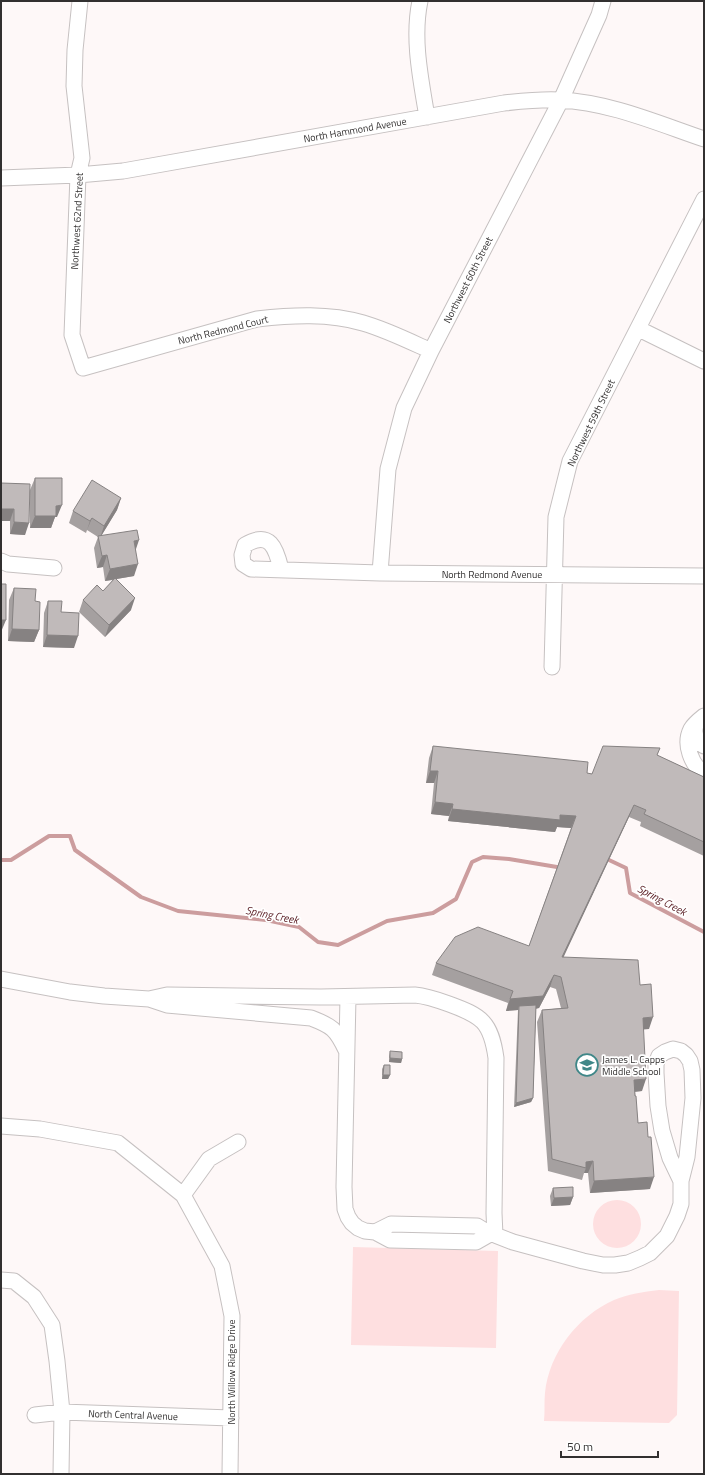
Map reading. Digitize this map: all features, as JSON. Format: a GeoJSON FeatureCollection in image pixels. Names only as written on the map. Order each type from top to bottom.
{"type":"FeatureCollection","features":[{"type":"Feature","properties":{"kind":"street","name":"Northwest 62nd Street"},"geometry":{"type":"LineString","coordinates":[[80,1],[75,50],[74,86],[82,158],[78,175],[72,336],[83,368]]}},
{"type":"Feature","properties":{"kind":"street"},"geometry":{"type":"LineString","coordinates":[[420,1],[418,10],[417,42],[427,117]]}},
{"type":"Feature","properties":{"kind":"street","name":"Northwest 60th Street"},"geometry":{"type":"LineString","coordinates":[[380,573],[388,468],[404,408],[431,351],[561,100],[596,22],[603,1]]}},
{"type":"Feature","properties":{"kind":"street","name":"North Hammond Avenue"},"geometry":{"type":"LineString","coordinates":[[1,178],[78,175],[123,171],[504,103],[534,99],[561,100],[596,105],[632,114],[704,139]]}},
{"type":"Feature","properties":{"kind":"street","name":"Northwest 59th Street"},"geometry":{"type":"LineString","coordinates":[[552,667],[556,517],[570,461],[639,329],[704,199]]}},
{"type":"Feature","properties":{"kind":"street","name":"North Redmond Court"},"geometry":{"type":"LineString","coordinates":[[83,368],[257,319],[282,316],[310,315],[335,317],[363,323],[390,332],[431,351]]}},
{"type":"Feature","properties":{"kind":"street"},"geometry":{"type":"LineString","coordinates":[[639,329],[704,361]]}},
{"type":"Feature","properties":{"kind":"street"},"geometry":{"type":"LineString","coordinates":[[1,561],[8,564],[54,568]]}},
{"type":"Feature","properties":{"kind":"street","name":"North Redmond Avenue"},"geometry":{"type":"LineString","coordinates":[[281,569],[380,573],[704,576]]}},
{"type":"Feature","properties":{"kind":"street"},"geometry":{"type":"LineString","coordinates":[[700,719],[695,734],[700,743],[704,746]]}},
{"type":"Feature","properties":{"kind":"street"},"geometry":{"type":"LineString","coordinates":[[700,719],[691,729],[689,747],[694,763],[704,774]]}},
{"type":"Feature","properties":{"kind":"street"},"geometry":{"type":"LineString","coordinates":[[1,979],[70,992],[149,999],[167,1005],[311,1018],[328,1024],[339,1035],[347,1053]]}},
{"type":"Feature","properties":{"kind":"street"},"geometry":{"type":"LineString","coordinates":[[149,999],[167,995],[348,997],[422,995],[466,1010],[476,1015],[484,1022],[489,1031],[494,1044],[496,1058],[494,1213],[492,1234]]}},
{"type":"Feature","properties":{"kind":"street"},"geometry":{"type":"LineString","coordinates":[[348,997],[344,1202],[348,1217],[358,1228],[365,1231],[375,1232],[391,1224],[477,1226],[512,1242],[592,1264],[616,1265],[628,1263],[650,1253],[667,1236],[673,1226],[681,1204],[681,1181],[687,1157],[693,1098],[692,1070],[690,1061],[686,1055],[681,1051],[673,1050],[665,1052],[659,1056],[656,1064],[658,1106],[662,1131],[670,1158],[681,1181]]}},
{"type":"Feature","properties":{"kind":"street","name":"North Willow Ridge Drive"},"geometry":{"type":"LineString","coordinates":[[1,1126],[40,1129],[118,1143],[183,1195],[222,1266],[232,1316],[230,1474]]}},
{"type":"Feature","properties":{"kind":"street"},"geometry":{"type":"LineString","coordinates":[[183,1195],[209,1159],[238,1142]]}},
{"type":"Feature","properties":{"kind":"street"},"geometry":{"type":"LineString","coordinates":[[7,1280],[34,1297],[52,1325],[62,1412],[61,1474]]}},
{"type":"Feature","properties":{"kind":"street","name":"North Central Avenue"},"geometry":{"type":"LineString","coordinates":[[35,1415],[62,1412],[231,1418]]}},
{"type":"Feature","properties":{"kind":"shaded area"},"geometry":{"type":"Polygon","coordinates":[[[612,1200],[622,1200],[631,1204],[637,1210],[640,1215],[640,1233],[631,1244],[622,1248],[612,1248],[603,1244],[597,1238],[593,1229],[593,1219],[597,1210],[603,1204],[612,1200]]]}},
{"type":"Feature","properties":{"kind":"shaded area"},"geometry":{"type":"Polygon","coordinates":[[[353,1247],[498,1251],[496,1348],[351,1345],[353,1247]]]}},
{"type":"Feature","properties":{"kind":"shaded area"},"geometry":{"type":"Polygon","coordinates":[[[659,1290],[679,1291],[677,1415],[669,1423],[544,1421],[545,1393],[552,1364],[559,1350],[577,1326],[601,1307],[614,1300],[641,1292],[659,1290]]]}},
{"type":"Feature","properties":{"kind":"building"},"geometry":{"type":"Polygon","coordinates":[[[35,478],[62,478],[62,505],[56,506],[56,516],[35,516],[35,478]]]}},
{"type":"Feature","properties":{"kind":"building"},"geometry":{"type":"Polygon","coordinates":[[[92,480],[121,498],[104,526],[92,518],[90,521],[73,511],[92,480]]]}},
{"type":"Feature","properties":{"kind":"building"},"geometry":{"type":"Polygon","coordinates":[[[1,483],[30,484],[29,523],[14,522],[14,509],[1,509],[1,483]]]}},
{"type":"Feature","properties":{"kind":"building"},"geometry":{"type":"Polygon","coordinates":[[[137,530],[139,540],[134,541],[138,564],[110,569],[107,555],[102,556],[98,536],[137,530]]]}},
{"type":"Feature","properties":{"kind":"building"},"geometry":{"type":"Polygon","coordinates":[[[115,578],[135,598],[109,625],[83,600],[97,585],[103,591],[115,578]]]}},
{"type":"Feature","properties":{"kind":"building"},"geometry":{"type":"Polygon","coordinates":[[[1,584],[6,584],[6,620],[1,620],[1,584]]]}},
{"type":"Feature","properties":{"kind":"building"},"geometry":{"type":"Polygon","coordinates":[[[14,588],[36,589],[35,601],[40,602],[39,630],[12,629],[14,588]]]}},
{"type":"Feature","properties":{"kind":"building"},"geometry":{"type":"Polygon","coordinates":[[[48,601],[62,601],[61,612],[79,613],[78,636],[47,635],[48,601]]]}},
{"type":"Feature","properties":{"kind":"building"},"geometry":{"type":"Polygon","coordinates":[[[433,746],[588,762],[587,773],[592,774],[603,746],[660,748],[657,755],[704,777],[704,842],[644,814],[646,810],[634,805],[562,957],[638,960],[640,985],[651,984],[653,1017],[643,1018],[646,1079],[634,1080],[638,1123],[647,1122],[648,1137],[651,1137],[654,1177],[594,1181],[593,1161],[586,1162],[586,1168],[552,1159],[542,1010],[568,1008],[561,977],[554,975],[543,996],[510,999],[513,991],[436,963],[455,937],[478,927],[529,946],[576,816],[560,815],[560,820],[452,809],[453,804],[435,802],[438,771],[430,771],[433,746]]]}},
{"type":"Feature","properties":{"kind":"building"},"geometry":{"type":"Polygon","coordinates":[[[536,1005],[533,1098],[516,1103],[519,1006],[536,1005]]]}},
{"type":"Feature","properties":{"kind":"building"},"geometry":{"type":"Polygon","coordinates":[[[390,1051],[402,1052],[402,1059],[390,1058],[390,1051]]]}},
{"type":"Feature","properties":{"kind":"building"},"geometry":{"type":"Polygon","coordinates":[[[384,1065],[390,1065],[390,1075],[383,1075],[384,1065]]]}},
{"type":"Feature","properties":{"kind":"building"},"geometry":{"type":"Polygon","coordinates":[[[573,1187],[573,1197],[554,1198],[553,1188],[573,1187]]]}},
{"type":"Feature","properties":{"kind":"waterway","name":"Spring Creek"},"geometry":{"type":"LineString","coordinates":[[1,860],[11,860],[49,836],[70,836],[75,850],[141,897],[178,911],[266,920],[299,927],[318,942],[338,945],[387,921],[433,913],[456,899],[472,862],[483,857],[509,859],[557,867]]}},
{"type":"Feature","properties":{"kind":"waterway","name":"Spring Creek"},"geometry":{"type":"LineString","coordinates":[[609,860],[626,868],[630,893],[704,932]]}},
{"type":"Feature","properties":{"kind":"place","name":"James L. Capps Middle School"},"geometry":{"type":"Point","coordinates":[587,1065]}}]}
